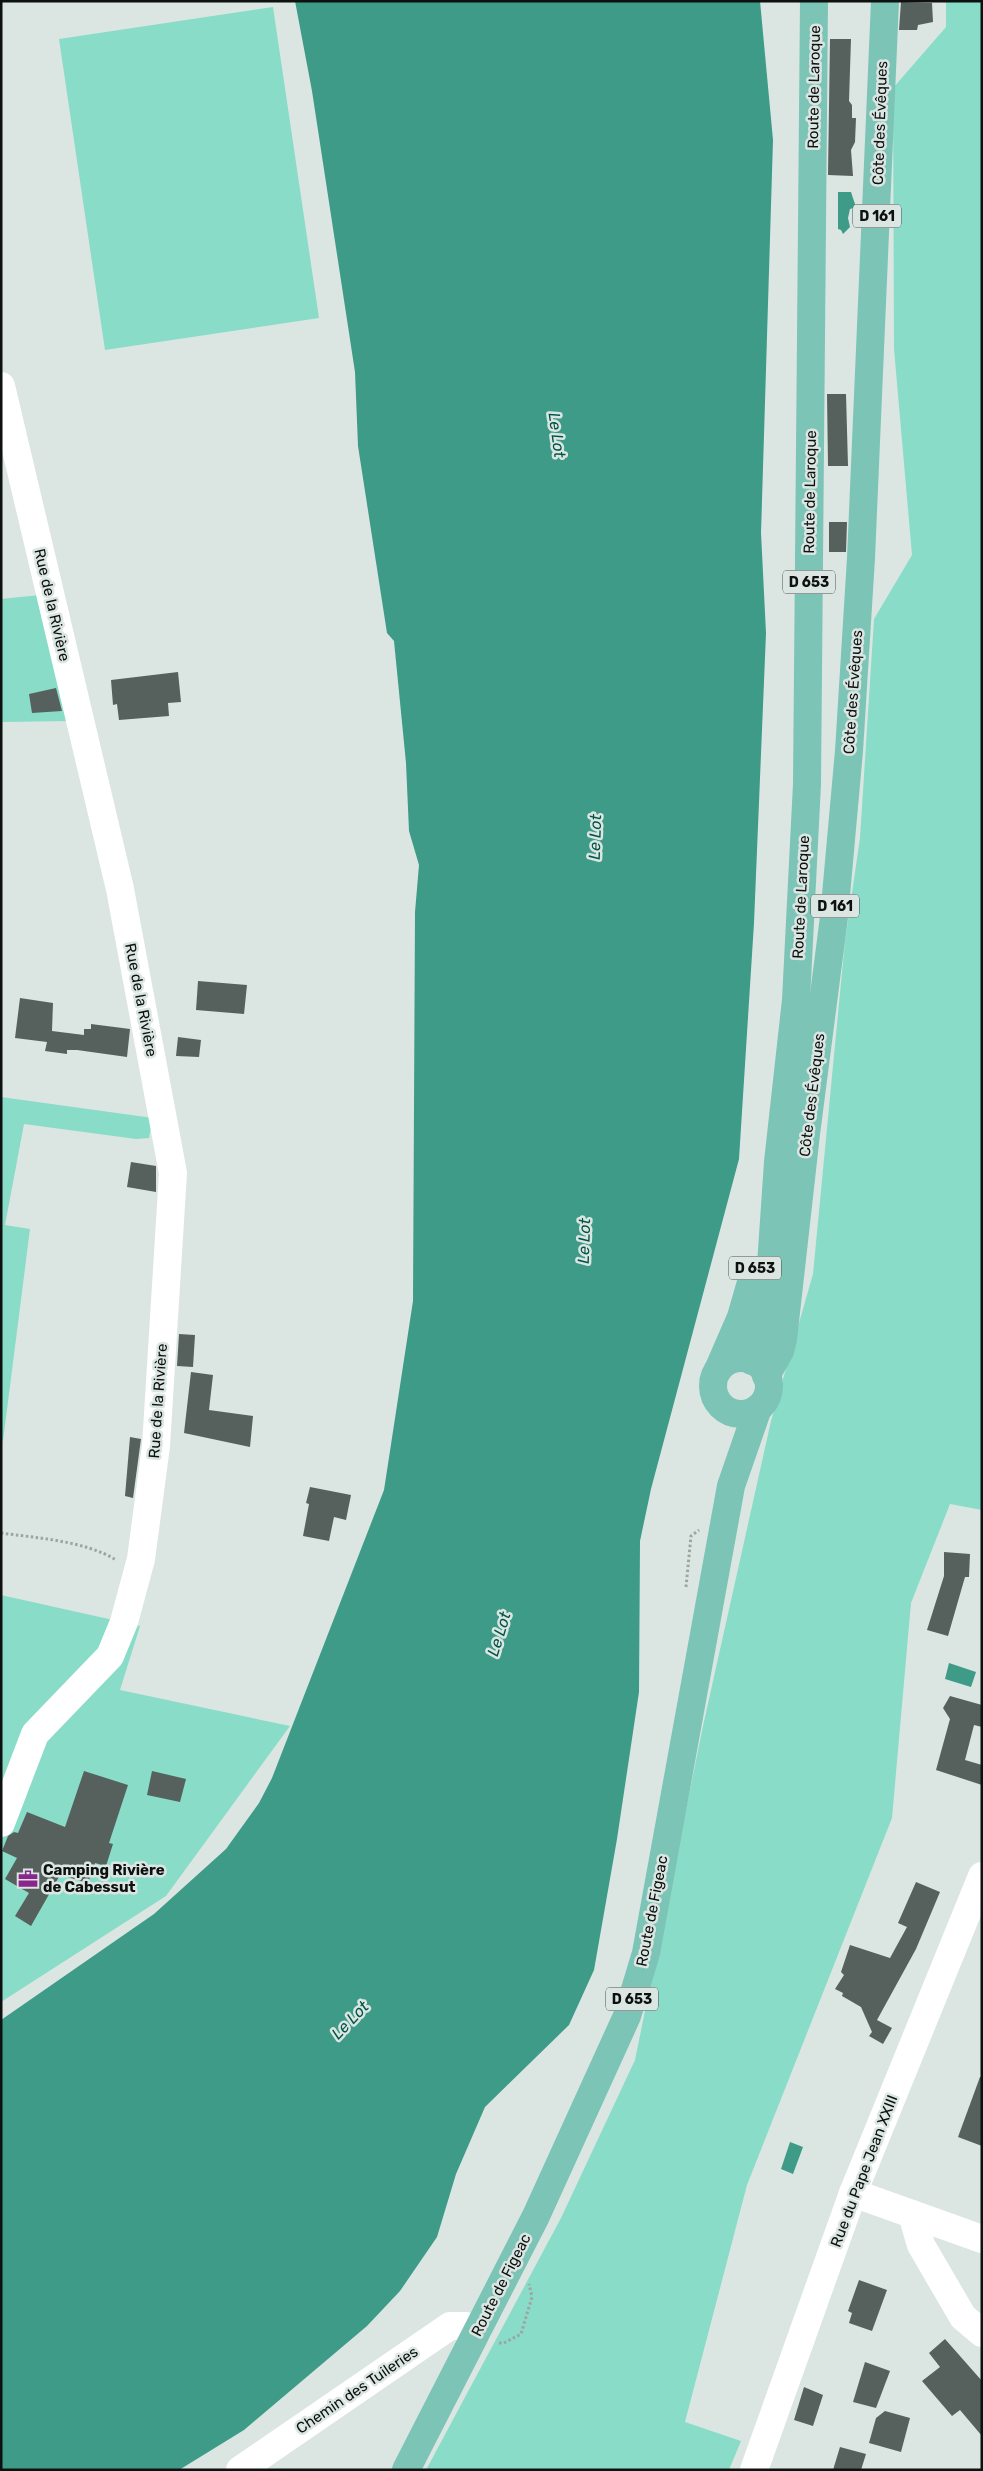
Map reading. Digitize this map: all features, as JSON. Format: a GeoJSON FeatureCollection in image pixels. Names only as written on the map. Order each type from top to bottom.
{"type":"FeatureCollection","features":[{"type":"Feature","properties":{"kind":"main road","name":"Route de Laroque"},"geometry":{"type":"LineString","coordinates":[[759,1368],[771,1265],[778,1162],[796,1000],[807,784],[814,1]]}},
{"type":"Feature","properties":{"kind":"main road","name":"Côte des Évêques"},"geometry":{"type":"LineString","coordinates":[[759,1368],[780,1351],[783,1339],[806,1134],[834,917],[849,751],[861,558],[885,1]]}},
{"type":"Feature","properties":{"kind":"main road","name":"Route de Laroque"},"geometry":{"type":"LineString","coordinates":[[718,1370],[741,1317],[754,1273],[778,1162]]}},
{"type":"Feature","properties":{"kind":"main road"},"geometry":{"type":"LineString","coordinates":[[733,1359],[759,1368],[768,1394],[758,1408],[742,1414],[726,1410],[714,1396],[714,1378],[718,1370],[733,1359]]}},
{"type":"Feature","properties":{"kind":"main road","name":"Route de Figeac"},"geometry":{"type":"LineString","coordinates":[[406,2470],[536,2216],[627,2016],[646,1953],[732,1486],[758,1408]]}},
{"type":"Feature","properties":{"kind":"main road","name":"Route de Figeac"},"geometry":{"type":"LineString","coordinates":[[726,1410],[732,1439],[732,1486]]}},
{"type":"Feature","properties":{"kind":"street","name":"Rue de la Rivière"},"geometry":{"type":"LineString","coordinates":[[1,386],[120,888],[173,1173],[156,1446],[141,1559],[124,1622],[110,1656],[35,1734],[1,1823]]}},
{"type":"Feature","properties":{"kind":"street","name":"Rue du Pape Jean XXIII"},"geometry":{"type":"LineString","coordinates":[[754,2470],[853,2193],[982,1876]]}},
{"type":"Feature","properties":{"kind":"street"},"geometry":{"type":"LineString","coordinates":[[853,2193],[982,2239]]}},
{"type":"Feature","properties":{"kind":"street"},"geometry":{"type":"LineString","coordinates":[[912,2214],[921,2245],[963,2317],[982,2333]]}},
{"type":"Feature","properties":{"kind":"street","name":"Chemin des Tuileries"},"geometry":{"type":"LineString","coordinates":[[240,2470],[450,2326],[466,2326],[478,2330]]}},
{"type":"Feature","properties":{"kind":"path"},"geometry":{"type":"LineString","coordinates":[[1,1533],[56,1541],[105,1553],[137,1573]]}},
{"type":"Feature","properties":{"kind":"shaded area"},"geometry":{"type":"Polygon","coordinates":[[[946,1],[982,1],[982,1510],[950,1504],[911,1603],[892,1818],[747,2185],[685,2422],[741,2441],[729,2470],[426,2470],[561,2218],[635,2060],[703,1726],[771,1421],[813,1274],[845,941],[860,838],[874,619],[912,555],[894,349],[893,88],[946,27],[946,1]]]}},
{"type":"Feature","properties":{"kind":"shaded area"},"geometry":{"type":"Polygon","coordinates":[[[273,7],[319,318],[105,350],[59,39],[273,7]]]}},
{"type":"Feature","properties":{"kind":"shaded area"},"geometry":{"type":"Polygon","coordinates":[[[40,595],[70,721],[1,722],[1,599],[40,595]]]}},
{"type":"Feature","properties":{"kind":"shaded area"},"geometry":{"type":"Polygon","coordinates":[[[1,1097],[153,1118],[149,1138],[136,1139],[24,1124],[5,1225],[30,1229],[3,1441],[1,1440],[1,1097]]]}},
{"type":"Feature","properties":{"kind":"shaded area"},"geometry":{"type":"Polygon","coordinates":[[[1,1595],[140,1626],[120,1690],[290,1726],[166,1896],[1,2002],[1,1595]]]}},
{"type":"Feature","properties":{"kind":"water","name":"Le Lot"},"geometry":{"type":"Polygon","coordinates":[[[295,1],[760,1],[773,140],[761,533],[766,633],[754,923],[739,1159],[651,1489],[640,1541],[639,1692],[617,1839],[594,1970],[569,2025],[485,2107],[456,2174],[437,2237],[400,2291],[367,2326],[244,2430],[179,2470],[1,2470],[1,2020],[154,1914],[226,1849],[259,1803],[272,1778],[384,1490],[413,1301],[415,912],[419,865],[409,831],[406,763],[394,641],[387,633],[358,446],[355,372],[312,91],[295,1]]]}},
{"type":"Feature","properties":{"kind":"water"},"geometry":{"type":"Polygon","coordinates":[[[838,192],[851,192],[856,207],[850,209],[848,218],[850,227],[843,234],[838,229],[838,192]]]}},
{"type":"Feature","properties":{"kind":"water"},"geometry":{"type":"Polygon","coordinates":[[[949,1663],[976,1672],[971,1687],[945,1679],[949,1663]]]}},
{"type":"Feature","properties":{"kind":"water"},"geometry":{"type":"Polygon","coordinates":[[[790,2142],[803,2147],[793,2174],[781,2169],[790,2142]]]}},
{"type":"Feature","properties":{"kind":"building"},"geometry":{"type":"Polygon","coordinates":[[[901,2],[932,3],[933,22],[918,25],[917,30],[899,30],[901,2]]]}},
{"type":"Feature","properties":{"kind":"building"},"geometry":{"type":"Polygon","coordinates":[[[830,39],[851,39],[849,101],[852,105],[852,118],[856,118],[855,142],[851,150],[853,176],[828,175],[830,39]]]}},
{"type":"Feature","properties":{"kind":"building"},"geometry":{"type":"Polygon","coordinates":[[[827,394],[846,394],[848,466],[828,466],[827,394]]]}},
{"type":"Feature","properties":{"kind":"building"},"geometry":{"type":"Polygon","coordinates":[[[829,522],[847,522],[846,552],[829,552],[829,522]]]}},
{"type":"Feature","properties":{"kind":"building"},"geometry":{"type":"Polygon","coordinates":[[[178,672],[181,702],[168,703],[169,716],[119,720],[117,704],[113,705],[111,680],[178,672]]]}},
{"type":"Feature","properties":{"kind":"building"},"geometry":{"type":"Polygon","coordinates":[[[56,688],[62,711],[32,713],[29,694],[56,688]]]}},
{"type":"Feature","properties":{"kind":"building"},"geometry":{"type":"Polygon","coordinates":[[[198,981],[247,985],[244,1014],[196,1010],[198,981]]]}},
{"type":"Feature","properties":{"kind":"building"},"geometry":{"type":"Polygon","coordinates":[[[20,998],[53,1003],[52,1031],[84,1035],[84,1029],[91,1029],[91,1024],[130,1029],[127,1057],[77,1050],[67,1050],[67,1054],[45,1051],[47,1042],[15,1038],[20,998]]]}},
{"type":"Feature","properties":{"kind":"building"},"geometry":{"type":"Polygon","coordinates":[[[178,1037],[201,1040],[199,1057],[176,1056],[178,1037]]]}},
{"type":"Feature","properties":{"kind":"building"},"geometry":{"type":"Polygon","coordinates":[[[131,1162],[156,1166],[156,1192],[127,1187],[131,1162]]]}},
{"type":"Feature","properties":{"kind":"building"},"geometry":{"type":"Polygon","coordinates":[[[179,1334],[195,1335],[193,1367],[177,1366],[179,1334]]]}},
{"type":"Feature","properties":{"kind":"building"},"geometry":{"type":"Polygon","coordinates":[[[191,1372],[213,1375],[209,1410],[253,1416],[250,1447],[184,1433],[191,1372]]]}},
{"type":"Feature","properties":{"kind":"building"},"geometry":{"type":"Polygon","coordinates":[[[130,1437],[141,1439],[133,1498],[125,1496],[130,1437]]]}},
{"type":"Feature","properties":{"kind":"building"},"geometry":{"type":"Polygon","coordinates":[[[310,1487],[351,1495],[346,1520],[334,1517],[329,1541],[303,1536],[309,1504],[306,1503],[310,1487]]]}},
{"type":"Feature","properties":{"kind":"building"},"geometry":{"type":"Polygon","coordinates":[[[944,1552],[970,1554],[969,1577],[965,1577],[948,1636],[927,1630],[944,1576],[944,1552]]]}},
{"type":"Feature","properties":{"kind":"building"},"geometry":{"type":"Polygon","coordinates":[[[950,1696],[982,1705],[982,1727],[974,1725],[965,1760],[982,1765],[982,1785],[936,1770],[950,1719],[943,1708],[950,1696]]]}},
{"type":"Feature","properties":{"kind":"building"},"geometry":{"type":"Polygon","coordinates":[[[84,1771],[128,1785],[109,1843],[113,1844],[106,1866],[95,1863],[88,1883],[60,1875],[31,1926],[15,1916],[29,1893],[5,1879],[17,1858],[2,1851],[8,1836],[14,1832],[18,1833],[27,1812],[65,1827],[84,1771]]]}},
{"type":"Feature","properties":{"kind":"building"},"geometry":{"type":"Polygon","coordinates":[[[152,1771],[186,1779],[180,1802],[147,1795],[152,1771]]]}},
{"type":"Feature","properties":{"kind":"building"},"geometry":{"type":"Polygon","coordinates":[[[916,1882],[940,1892],[916,1949],[877,2020],[892,2028],[883,2044],[869,2036],[872,2032],[861,2007],[842,1996],[843,1993],[835,1989],[844,1975],[841,1972],[850,1945],[890,1958],[907,1927],[898,1923],[916,1882]]]}},
{"type":"Feature","properties":{"kind":"building"},"geometry":{"type":"Polygon","coordinates":[[[980,2077],[982,2077],[982,2146],[958,2137],[980,2077]]]}},
{"type":"Feature","properties":{"kind":"building"},"geometry":{"type":"Polygon","coordinates":[[[859,2280],[887,2290],[872,2331],[849,2323],[852,2313],[848,2311],[859,2280]]]}},
{"type":"Feature","properties":{"kind":"building"},"geometry":{"type":"Polygon","coordinates":[[[945,2339],[982,2381],[982,2436],[960,2410],[952,2416],[922,2381],[940,2367],[929,2353],[945,2339]]]}},
{"type":"Feature","properties":{"kind":"building"},"geometry":{"type":"Polygon","coordinates":[[[865,2362],[890,2371],[876,2408],[853,2402],[865,2362]]]}},
{"type":"Feature","properties":{"kind":"building"},"geometry":{"type":"Polygon","coordinates":[[[804,2387],[823,2395],[813,2426],[794,2420],[804,2387]]]}},
{"type":"Feature","properties":{"kind":"building"},"geometry":{"type":"Polygon","coordinates":[[[885,2411],[910,2418],[901,2452],[869,2443],[876,2418],[885,2411]]]}},
{"type":"Feature","properties":{"kind":"building"},"geometry":{"type":"Polygon","coordinates":[[[840,2447],[866,2454],[861,2470],[833,2470],[840,2447]]]}},
{"type":"Feature","properties":{"kind":"place","name":"Camping Rivière de Cabessut"},"geometry":{"type":"Point","coordinates":[28,1879]}}]}
